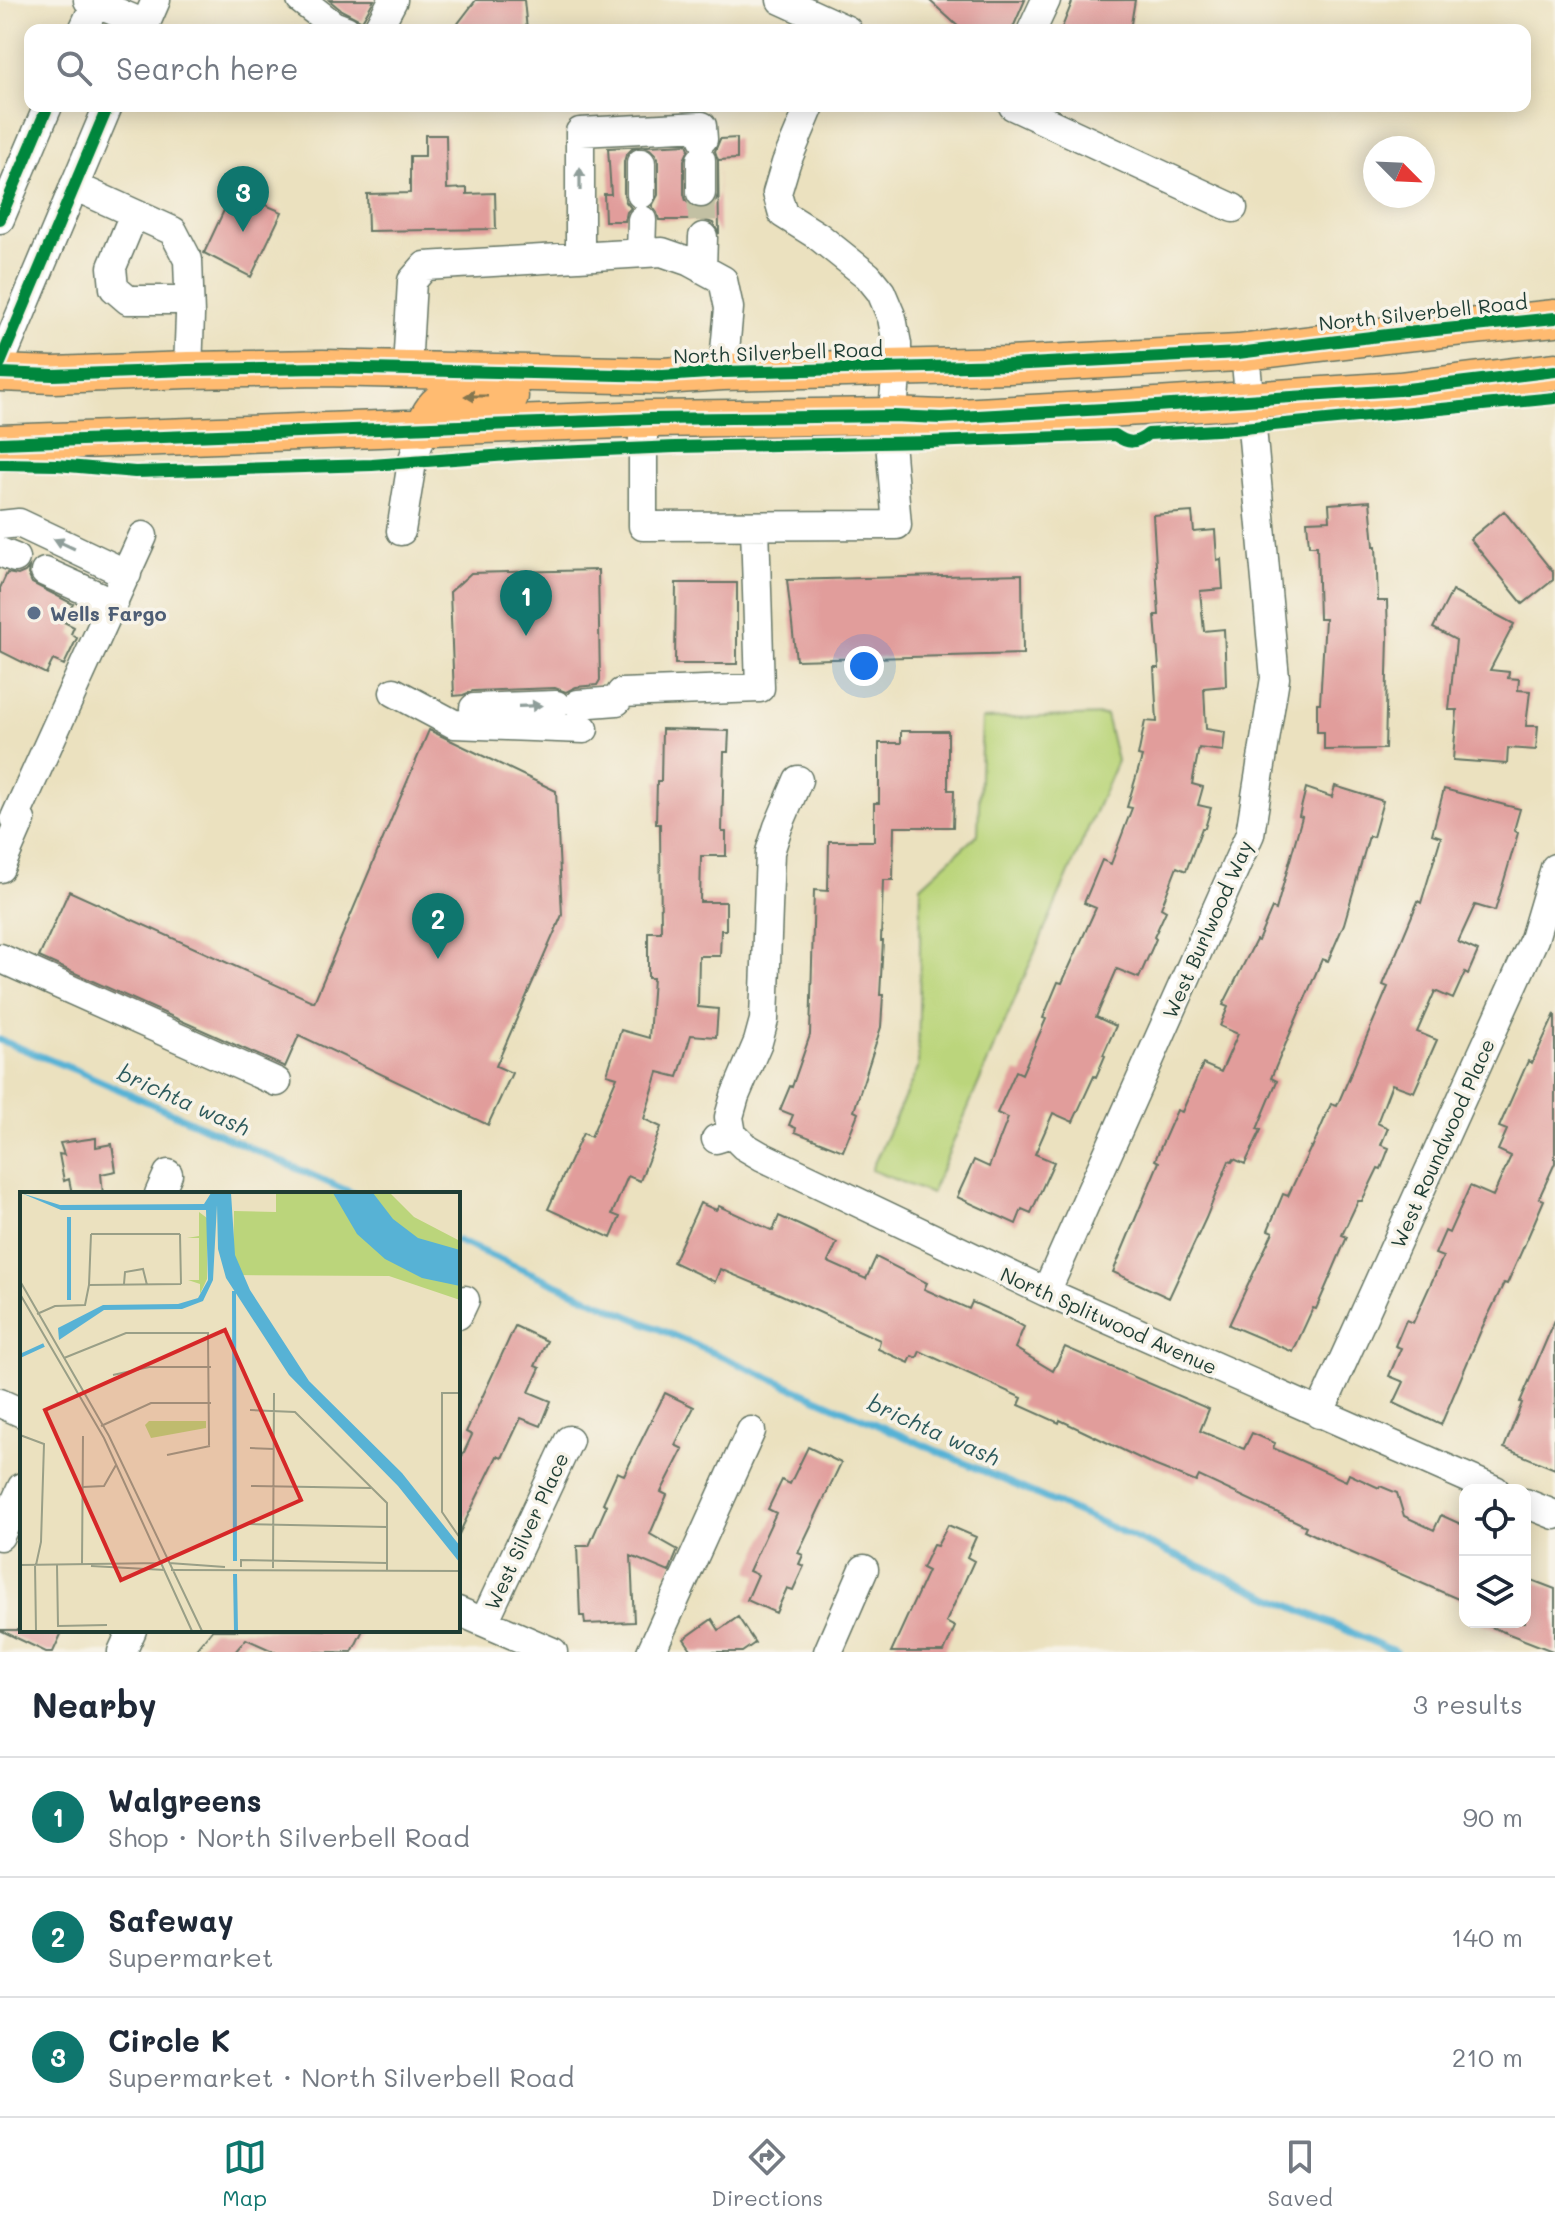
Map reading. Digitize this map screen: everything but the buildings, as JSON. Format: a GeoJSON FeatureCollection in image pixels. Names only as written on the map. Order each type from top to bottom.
{"type":"FeatureCollection","features":[{"type":"Feature","properties":{"kind":"main road","name":"North Silverbell Road"},"geometry":{"type":"LineString","coordinates":[[0,373],[53,375],[188,370],[407,369],[663,376],[1009,365],[1245,352],[1555,318]]}},
{"type":"Feature","properties":{"kind":"main road"},"geometry":{"type":"LineString","coordinates":[[0,443],[643,419],[941,418],[1399,390],[1555,371]]}},
{"type":"Feature","properties":{"kind":"main road"},"geometry":{"type":"LineString","coordinates":[[424,428],[432,409],[453,396],[562,396],[611,392],[663,376]]}},
{"type":"Feature","properties":{"kind":"street"},"geometry":{"type":"LineString","coordinates":[[301,0],[332,24]]}},
{"type":"Feature","properties":{"kind":"street"},"geometry":{"type":"LineString","coordinates":[[380,24],[393,0]]}},
{"type":"Feature","properties":{"kind":"street"},"geometry":{"type":"LineString","coordinates":[[781,0],[840,22]]}},
{"type":"Feature","properties":{"kind":"street"},"geometry":{"type":"LineString","coordinates":[[1035,24],[1046,0]]}},
{"type":"Feature","properties":{"kind":"street"},"geometry":{"type":"LineString","coordinates":[[85,24],[93,1],[148,18]]}},
{"type":"Feature","properties":{"kind":"street"},"geometry":{"type":"LineString","coordinates":[[0,219],[45,112]]}},
{"type":"Feature","properties":{"kind":"street"},"geometry":{"type":"LineString","coordinates":[[0,363],[105,112]]}},
{"type":"Feature","properties":{"kind":"street"},"geometry":{"type":"LineString","coordinates":[[643,419],[643,526],[897,525],[890,442],[897,367],[892,318],[881,292],[868,276],[818,236],[783,214],[777,193],[807,112]]}},
{"type":"Feature","properties":{"kind":"street"},"geometry":{"type":"LineString","coordinates":[[1026,112],[1233,208]]}},
{"type":"Feature","properties":{"kind":"street"},"geometry":{"type":"LineString","coordinates":[[580,257],[580,132],[642,144],[702,126],[701,193]]}},
{"type":"Feature","properties":{"kind":"street"},"geometry":{"type":"LineString","coordinates":[[641,253],[642,144]]}},
{"type":"Feature","properties":{"kind":"street"},"geometry":{"type":"LineString","coordinates":[[74,186],[173,231],[188,260],[188,370]]}},
{"type":"Feature","properties":{"kind":"street"},"geometry":{"type":"LineString","coordinates":[[134,214],[112,267],[114,288],[128,300],[189,300]]}},
{"type":"Feature","properties":{"kind":"street"},"geometry":{"type":"LineString","coordinates":[[702,269],[703,237]]}},
{"type":"Feature","properties":{"kind":"street"},"geometry":{"type":"LineString","coordinates":[[407,369],[412,281],[425,266],[662,252],[723,280],[729,308],[723,372]]}},
{"type":"Feature","properties":{"kind":"street","name":"West Burlwood Way"},"geometry":{"type":"LineString","coordinates":[[1046,1292],[1250,834],[1275,678],[1245,352]]}},
{"type":"Feature","properties":{"kind":"street"},"geometry":{"type":"LineString","coordinates":[[401,531],[412,462],[424,428]]}},
{"type":"Feature","properties":{"kind":"street"},"geometry":{"type":"LineString","coordinates":[[0,525],[19,523],[127,574]]}},
{"type":"Feature","properties":{"kind":"street"},"geometry":{"type":"LineString","coordinates":[[394,692],[454,724],[474,708],[573,713],[619,697],[760,688],[755,526]]}},
{"type":"Feature","properties":{"kind":"street"},"geometry":{"type":"LineString","coordinates":[[0,868],[18,819],[143,536]]}},
{"type":"Feature","properties":{"kind":"street"},"geometry":{"type":"LineString","coordinates":[[45,572],[114,603]]}},
{"type":"Feature","properties":{"kind":"street","name":"North Splitwood Avenue"},"geometry":{"type":"LineString","coordinates":[[798,780],[770,852],[764,1020],[735,1096],[724,1136],[1046,1292],[1481,1484]]}},
{"type":"Feature","properties":{"kind":"street","name":"West Roundwood Place"},"geometry":{"type":"LineString","coordinates":[[1319,1414],[1534,939],[1555,868]]}},
{"type":"Feature","properties":{"kind":"street"},"geometry":{"type":"LineString","coordinates":[[0,958],[277,1082]]}},
{"type":"Feature","properties":{"kind":"street"},"geometry":{"type":"LineString","coordinates":[[0,1403],[20,1412]]}},
{"type":"Feature","properties":{"kind":"street"},"geometry":{"type":"LineString","coordinates":[[651,1652],[751,1431]]}},
{"type":"Feature","properties":{"kind":"street","name":"West Silver Place"},"geometry":{"type":"LineString","coordinates":[[484,1622],[569,1440]]}},
{"type":"Feature","properties":{"kind":"street"},"geometry":{"type":"LineString","coordinates":[[0,1536],[20,1491]]}},
{"type":"Feature","properties":{"kind":"street"},"geometry":{"type":"LineString","coordinates":[[1531,1505],[1555,1515]]}},
{"type":"Feature","properties":{"kind":"street"},"geometry":{"type":"LineString","coordinates":[[828,1652],[864,1569]]}},
{"type":"Feature","properties":{"kind":"street"},"geometry":{"type":"LineString","coordinates":[[460,1612],[553,1652]]}},
{"type":"Feature","properties":{"kind":"street"},"geometry":{"type":"LineString","coordinates":[[122,1652],[131,1632]]}},
{"type":"Feature","properties":{"kind":"green space"},"geometry":{"type":"Polygon","coordinates":[[[1106,715],[1117,761],[931,1194],[871,1170],[918,1068],[921,886],[978,834],[982,719],[1106,715]]]}},
{"type":"Feature","properties":{"kind":"waterway","name":"brichta wash"},"geometry":{"type":"LineString","coordinates":[[0,1040],[78,1071],[350,1192]]}},
{"type":"Feature","properties":{"kind":"waterway","name":"brichta wash"},"geometry":{"type":"LineString","coordinates":[[460,1242],[1396,1652]]}},
{"type":"Feature","properties":{"kind":"tunnel"},"geometry":{"type":"LineString","coordinates":[[701,193],[703,237]]}},
{"type":"Feature","properties":{"kind":"cycle path"},"geometry":{"type":"LineString","coordinates":[[0,219],[45,112]]}},
{"type":"Feature","properties":{"kind":"cycle path"},"geometry":{"type":"LineString","coordinates":[[0,363],[105,112]]}},
{"type":"Feature","properties":{"kind":"cycle path"},"geometry":{"type":"LineString","coordinates":[[0,373],[53,375],[323,368],[663,376],[1009,365],[1238,353],[1555,318]]}},
{"type":"Feature","properties":{"kind":"cycle path"},"geometry":{"type":"LineString","coordinates":[[0,443],[650,419],[941,418],[1399,390],[1555,371]]}},
{"type":"Feature","properties":{"kind":"cycle path"},"geometry":{"type":"LineString","coordinates":[[0,464],[135,472],[372,465],[675,447],[1115,435],[1132,442],[1148,434],[1233,429],[1555,398]]}},
{"type":"Feature","properties":{"kind":"place","name":"Circle K"},"geometry":{"type":"Point","coordinates":[243,232]}},
{"type":"Feature","properties":{"kind":"place","name":"Wells Fargo"},"geometry":{"type":"Point","coordinates":[34,613]}},
{"type":"Feature","properties":{"kind":"place","name":"Walgreens"},"geometry":{"type":"Point","coordinates":[526,636]}},
{"type":"Feature","properties":{"kind":"place","name":"Safeway"},"geometry":{"type":"Point","coordinates":[438,959]}}]}
